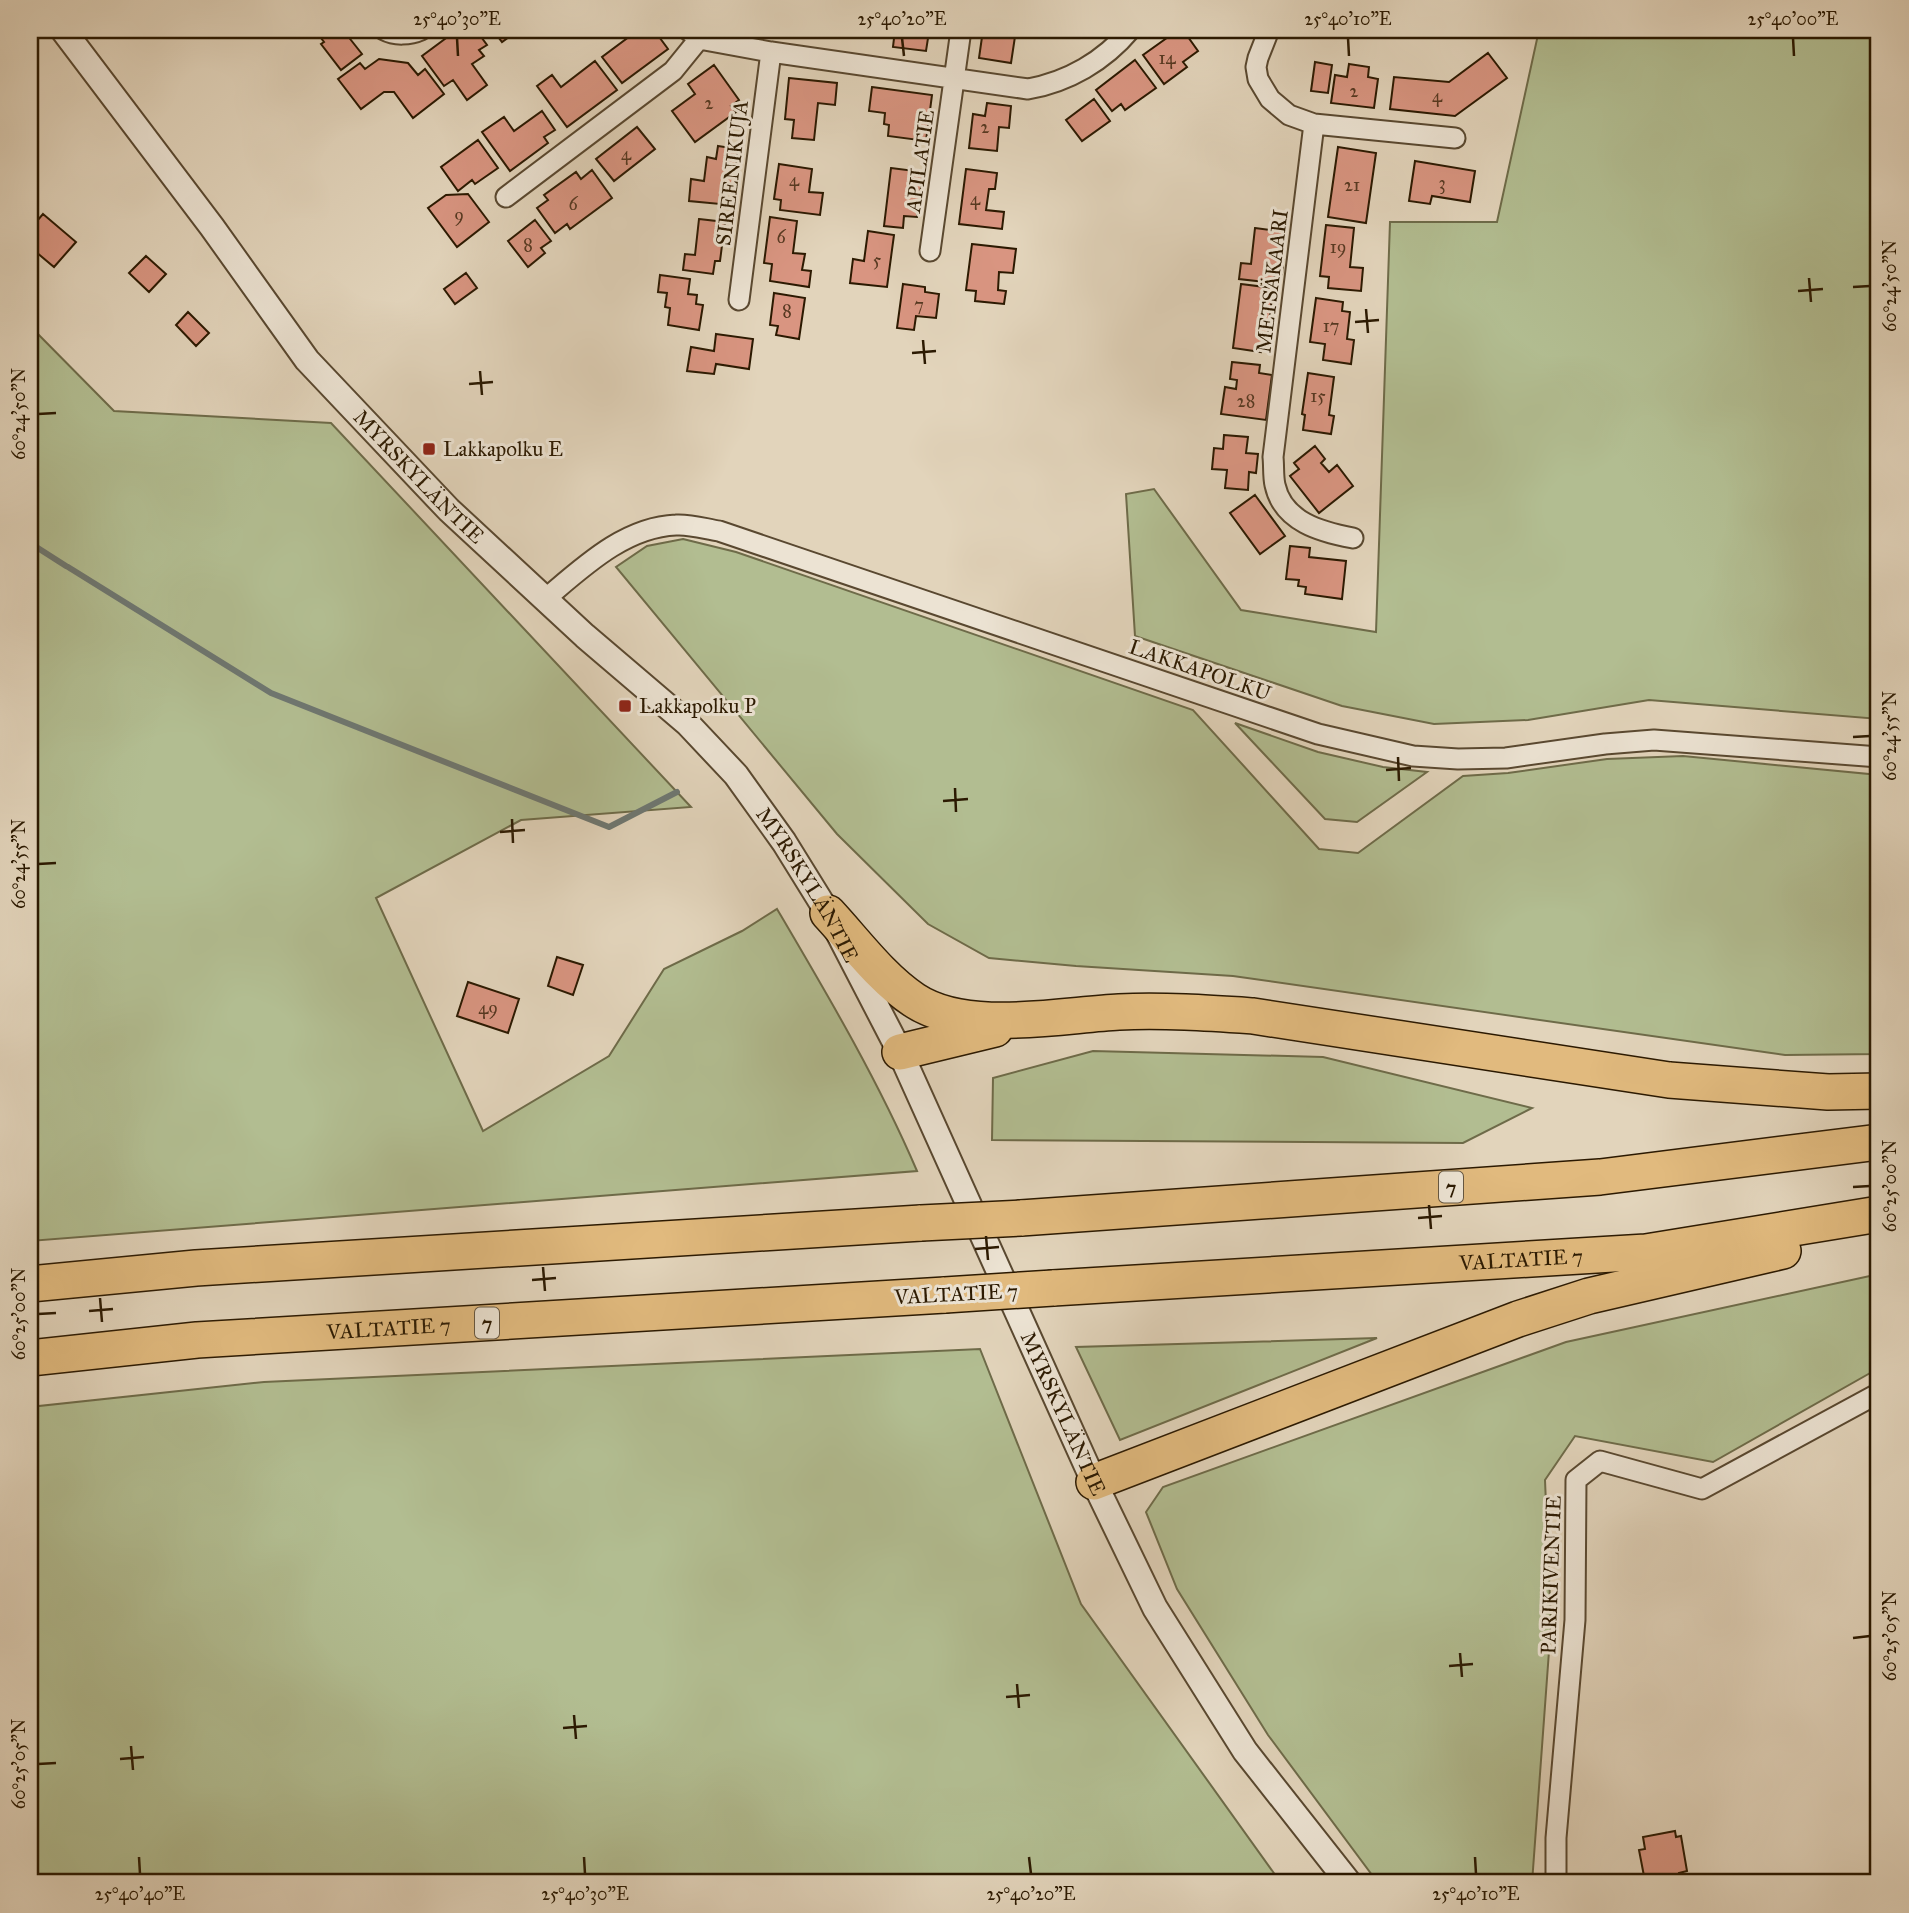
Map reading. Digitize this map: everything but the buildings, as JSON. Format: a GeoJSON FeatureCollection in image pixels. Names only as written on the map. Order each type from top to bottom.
{"type":"FeatureCollection","features":[{"type":"Feature","properties":{"kind":"highway"},"geometry":{"type":"LineString","coordinates":[[828,913],[886,976],[916,1001],[959,1018],[1032,1020],[1117,1012],[1183,1011],[1253,1016],[1670,1080],[1828,1092],[1879,1091]]}},
{"type":"Feature","properties":{"kind":"highway"},"geometry":{"type":"LineString","coordinates":[[900,1052],[1032,1020]]}},
{"type":"Feature","properties":{"kind":"highway","name":"7"},"geometry":{"type":"LineString","coordinates":[[30,1284],[196,1268],[1021,1218],[1600,1177],[1879,1142]]}},
{"type":"Feature","properties":{"kind":"highway","name":"VALTATIE 7"},"geometry":{"type":"LineString","coordinates":[[30,1358],[197,1340],[1646,1252],[1879,1214]]}},
{"type":"Feature","properties":{"kind":"highway"},"geometry":{"type":"LineString","coordinates":[[1094,1482],[1505,1324],[1589,1296],[1879,1229]]}},
{"type":"Feature","properties":{"kind":"street","name":"MYRSKYLÄNTIE"},"geometry":{"type":"LineString","coordinates":[[63,30],[212,227],[306,360],[449,510],[544,600],[687,723],[736,775],[784,842],[828,913],[900,1052],[1094,1482],[1155,1608],[1245,1751],[1349,1883]]}},
{"type":"Feature","properties":{"kind":"street"},"geometry":{"type":"LineString","coordinates":[[384,30],[400,34],[412,34],[421,30]]}},
{"type":"Feature","properties":{"kind":"street","name":"APILATIE"},"geometry":{"type":"LineString","coordinates":[[930,250],[961,30]]}},
{"type":"Feature","properties":{"kind":"street"},"geometry":{"type":"LineString","coordinates":[[506,197],[673,71],[693,34],[771,52],[1028,89],[1053,85],[1077,74],[1104,55],[1130,30]]}},
{"type":"Feature","properties":{"kind":"street"},"geometry":{"type":"LineString","coordinates":[[1269,30],[1258,58],[1258,79],[1270,99],[1289,115],[1314,124],[1455,138]]}},
{"type":"Feature","properties":{"kind":"street","name":"SIREENIKUJA"},"geometry":{"type":"LineString","coordinates":[[739,300],[771,52]]}},
{"type":"Feature","properties":{"kind":"street","name":"METSÄKAARI"},"geometry":{"type":"LineString","coordinates":[[1314,124],[1273,457],[1275,486],[1283,504],[1300,521],[1320,532],[1353,538]]}},
{"type":"Feature","properties":{"kind":"street","name":"LAKKAPOLKU"},"geometry":{"type":"LineString","coordinates":[[544,600],[583,567],[634,533],[676,525],[719,531],[1318,734],[1413,756],[1506,758],[1654,740],[1879,757]]}},
{"type":"Feature","properties":{"kind":"street","name":"PARIKIVENTIE"},"geometry":{"type":"LineString","coordinates":[[1556,1883],[1556,1838],[1574,1620],[1576,1480],[1600,1461],[1702,1489],[1879,1393]]}},
{"type":"Feature","properties":{"kind":"green space"},"geometry":{"type":"Polygon","coordinates":[[[1539,30],[1879,30],[1879,719],[1649,700],[1528,720],[1434,724],[1342,706],[1135,636],[1126,494],[1154,489],[1241,610],[1376,632],[1390,222],[1497,222],[1539,30]]]}},
{"type":"Feature","properties":{"kind":"green space"},"geometry":{"type":"Polygon","coordinates":[[[30,326],[114,411],[331,423],[691,807],[521,820],[376,898],[483,1131],[609,1056],[664,969],[742,931],[777,909],[869,1071],[917,1171],[30,1241],[30,326]]]}},
{"type":"Feature","properties":{"kind":"green space"},"geometry":{"type":"Polygon","coordinates":[[[683,539],[736,552],[1193,710],[1319,849],[1358,853],[1463,776],[1508,773],[1607,759],[1683,756],[1879,775],[1879,1054],[1785,1055],[1233,976],[989,958],[928,924],[837,834],[616,567],[647,546],[683,539]]]}},
{"type":"Feature","properties":{"kind":"green space"},"geometry":{"type":"Polygon","coordinates":[[[1235,723],[1318,752],[1383,767],[1427,772],[1357,822],[1325,819],[1235,723]]]}},
{"type":"Feature","properties":{"kind":"green space"},"geometry":{"type":"Polygon","coordinates":[[[1093,1051],[1323,1057],[1532,1108],[1463,1143],[992,1140],[993,1078],[1093,1051]]]}},
{"type":"Feature","properties":{"kind":"green space"},"geometry":{"type":"Polygon","coordinates":[[[1879,1274],[1879,1368],[1713,1462],[1575,1436],[1545,1480],[1551,1624],[1532,1883],[1378,1883],[1268,1735],[1177,1589],[1146,1512],[1163,1487],[1566,1342],[1879,1274]]]}},
{"type":"Feature","properties":{"kind":"green space"},"geometry":{"type":"Polygon","coordinates":[[[1377,1338],[1120,1440],[1076,1347],[1377,1338]]]}},
{"type":"Feature","properties":{"kind":"green space"},"geometry":{"type":"Polygon","coordinates":[[[980,1349],[1081,1604],[1281,1883],[30,1883],[30,1407],[264,1382],[980,1349]]]}},
{"type":"Feature","properties":{"kind":"waterway"},"geometry":{"type":"LineString","coordinates":[[30,543],[66,566]]}},
{"type":"Feature","properties":{"kind":"waterway"},"geometry":{"type":"LineString","coordinates":[[68,567],[271,693],[609,827],[677,792]]}},
{"type":"Feature","properties":{"kind":"place","name":"Lakkapolku E"},"geometry":{"type":"Point","coordinates":[429,449]}},
{"type":"Feature","properties":{"kind":"place","name":"Lakkapolku P"},"geometry":{"type":"Point","coordinates":[625,706]}}]}
